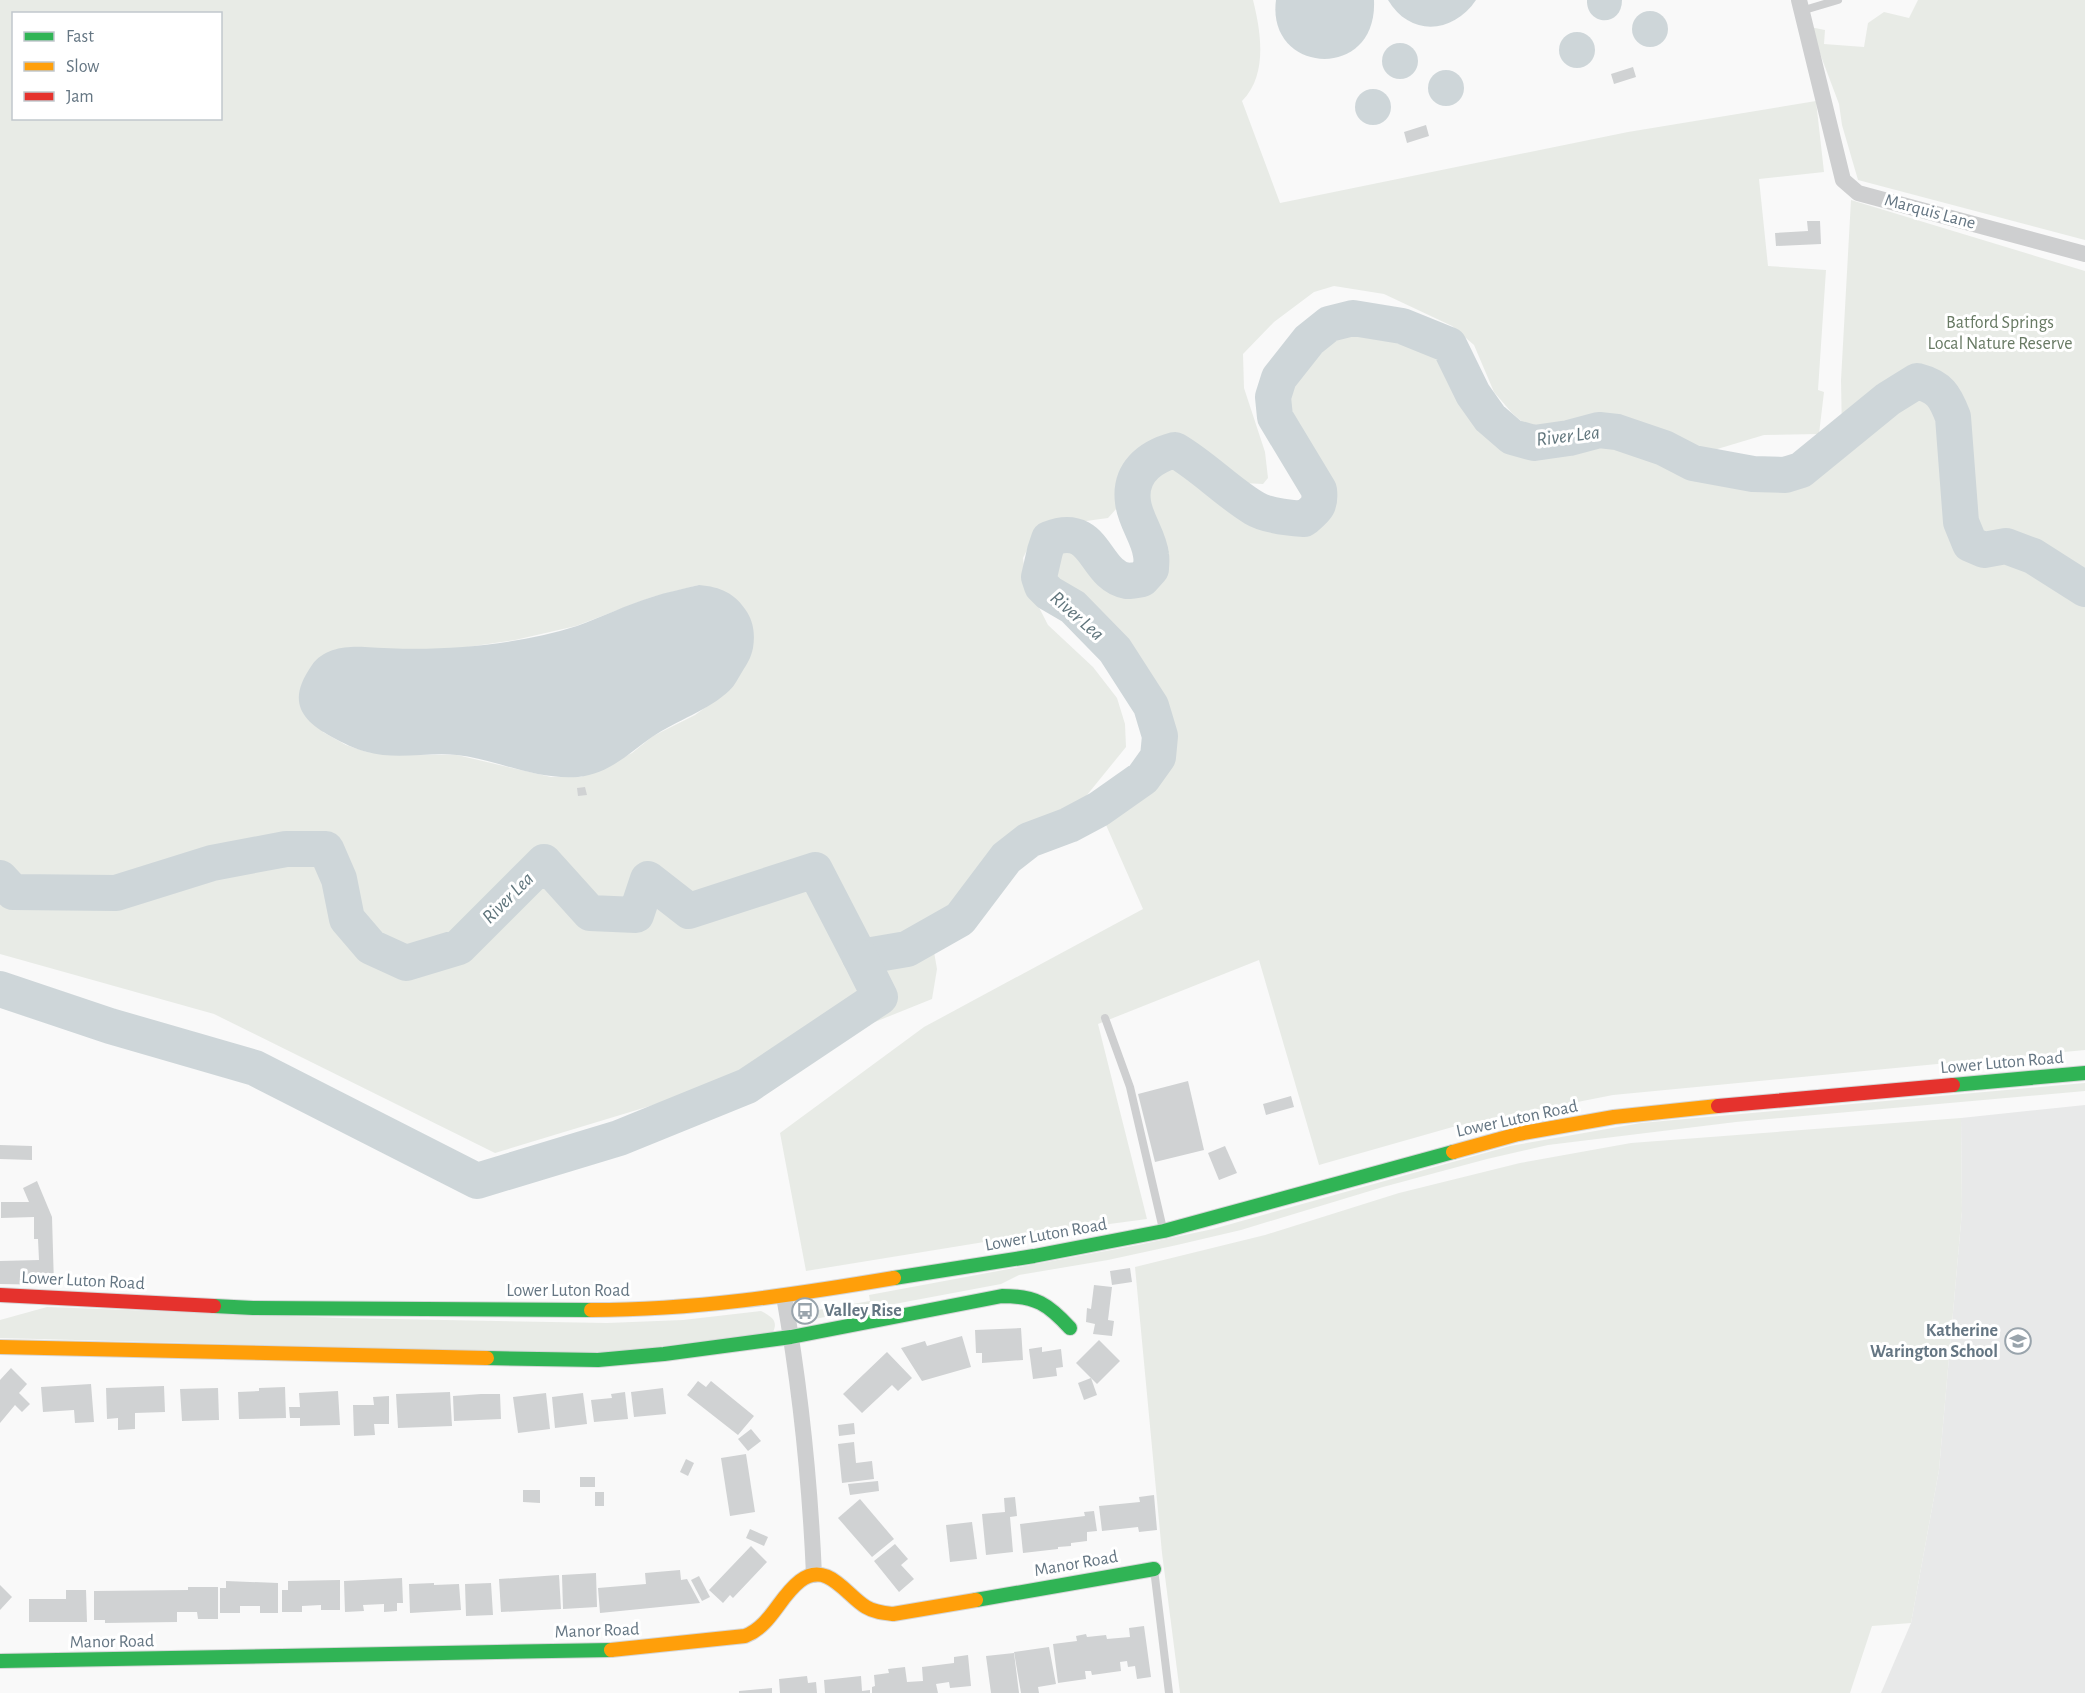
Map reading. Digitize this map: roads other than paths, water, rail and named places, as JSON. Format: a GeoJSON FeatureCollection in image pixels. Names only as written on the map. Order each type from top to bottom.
{"type":"FeatureCollection","features":[{"type":"Feature","properties":{"kind":"street","name":"Marquis Lane"},"geometry":{"type":"LineString","coordinates":[[1800,5],[1843,180],[1858,193],[2085,254]]}},
{"type":"Feature","properties":{"kind":"street","name":"Lower Luton Road"},"geometry":{"type":"LineString","coordinates":[[0,1295],[253,1308],[612,1310],[705,1306],[784,1296],[1035,1256],[1164,1231],[1518,1134],[1680,1109],[2085,1073]]}},
{"type":"Feature","properties":{"kind":"street"},"geometry":{"type":"LineString","coordinates":[[784,1296],[791,1337],[812,1523],[814,1575]]}},
{"type":"Feature","properties":{"kind":"street"},"geometry":{"type":"LineString","coordinates":[[0,1347],[598,1360],[664,1354],[791,1337],[1002,1296],[1023,1296],[1034,1299],[1050,1307],[1070,1328]]}},
{"type":"Feature","properties":{"kind":"street","name":"Manor Road"},"geometry":{"type":"LineString","coordinates":[[0,1661],[606,1650],[743,1637],[757,1631],[797,1584],[820,1574],[835,1581],[863,1605],[876,1612],[893,1614],[1154,1569]]}},
{"type":"Feature","properties":{"kind":"lane"},"geometry":{"type":"LineString","coordinates":[[1800,5],[1838,0]]}},
{"type":"Feature","properties":{"kind":"lane"},"geometry":{"type":"LineString","coordinates":[[1106,1018],[1130,1087],[1164,1231]]}},
{"type":"Feature","properties":{"kind":"lane"},"geometry":{"type":"LineString","coordinates":[[1154,1569],[1169,1693]]}},
{"type":"Feature","properties":{"kind":"waterway","name":"River Lea"},"geometry":{"type":"LineString","coordinates":[[0,878],[13,892],[116,893],[212,863],[286,849],[326,849],[339,879],[347,919],[371,947],[406,963],[459,947],[544,862],[590,913],[636,915],[648,879],[689,911],[815,870],[860,957],[907,949],[960,919],[1006,858],[1029,840],[1069,825],[1099,809],[1143,778],[1158,757],[1160,736],[1151,706],[1115,650],[1073,607],[1049,593],[1042,586],[1039,577],[1049,539],[1065,535],[1077,537],[1086,542],[1116,577],[1127,581],[1142,579],[1151,569],[1151,557],[1148,542],[1134,509],[1134,483],[1149,462],[1175,450],[1259,511],[1304,519],[1317,507],[1319,490],[1275,417],[1273,397],[1279,378],[1309,340],[1329,324],[1353,318],[1402,326],[1449,345],[1473,394],[1490,418],[1512,437],[1534,443],[1569,438],[1599,430],[1617,432],[1664,448],[1693,463],[1753,474],[1785,475],[1801,470],[1888,399],[1917,381],[1925,383],[1941,393],[1953,417],[1961,522],[1970,544],[1984,550],[2006,546],[2033,556],[2085,589]]}},
{"type":"Feature","properties":{"kind":"waterway"},"geometry":{"type":"LineString","coordinates":[[0,989],[110,1026],[255,1068],[477,1181],[619,1138],[747,1086],[880,997],[860,957]]}},
{"type":"Feature","properties":{"kind":"place","name":"Valley Rise"},"geometry":{"type":"Point","coordinates":[805,1311]}},
{"type":"Feature","properties":{"kind":"place","name":"Katherine Warington School"},"geometry":{"type":"Point","coordinates":[2018,1341]}},
{"type":"Feature","properties":{"kind":"park label","name":"Batford Springs Local Nature Reserve"},"geometry":{"type":"Point","coordinates":[2000,333]}}]}
